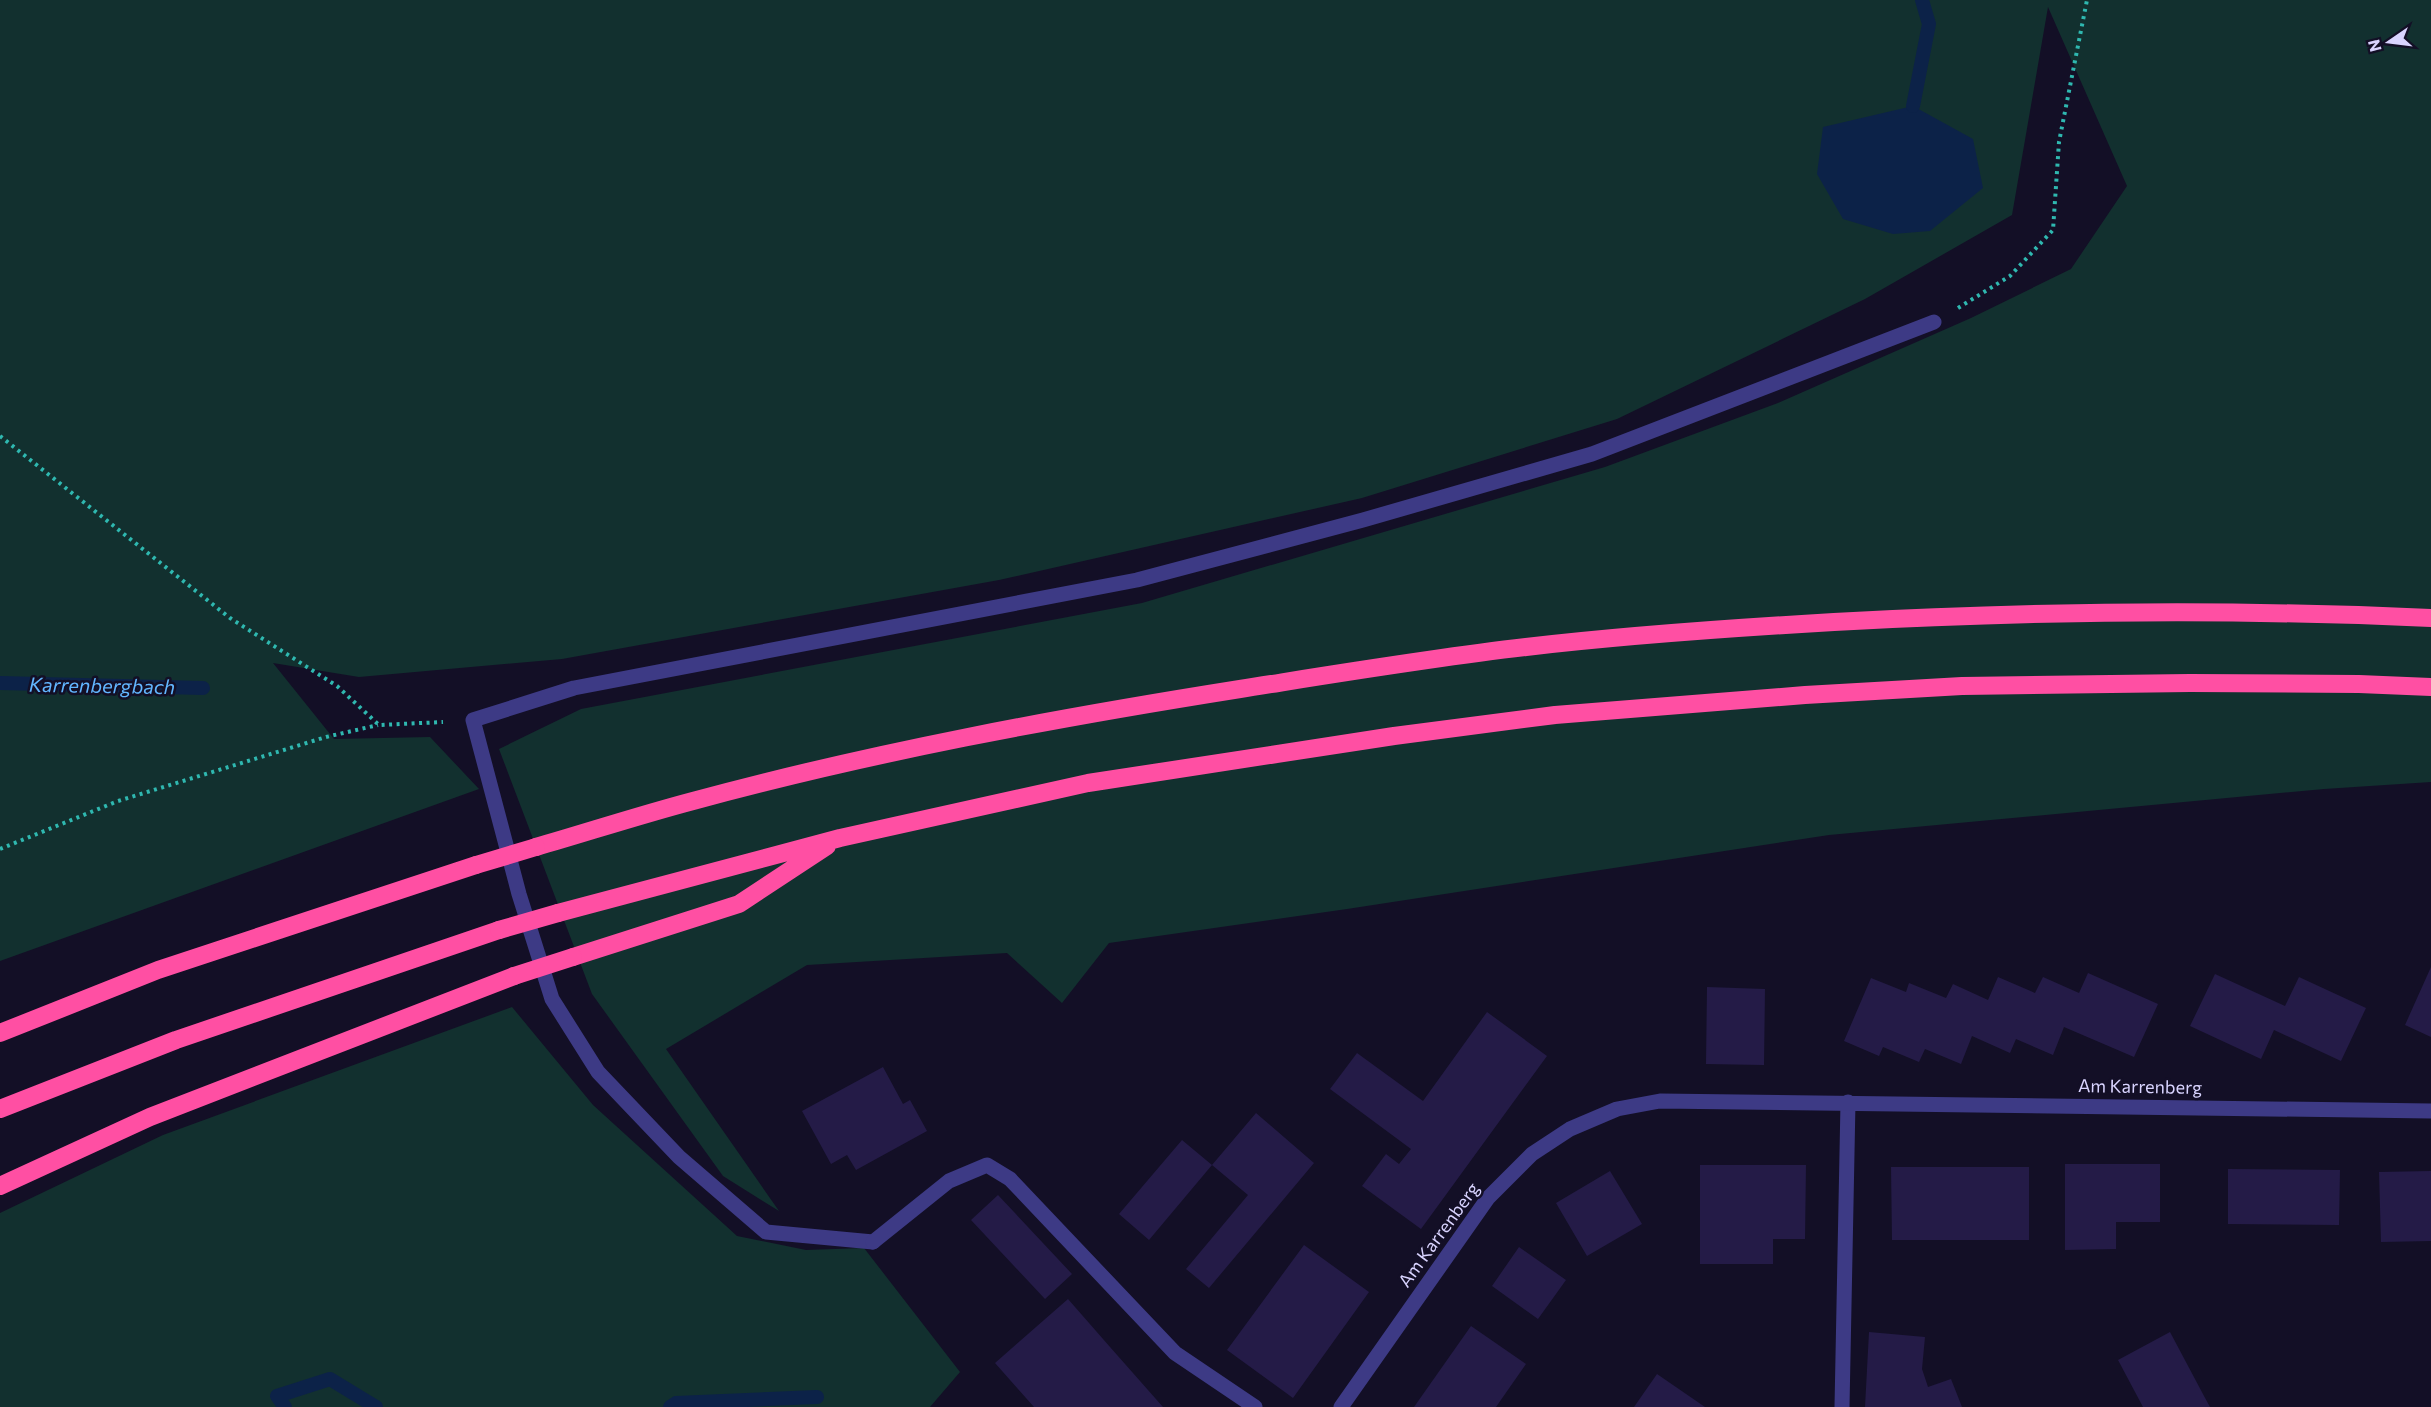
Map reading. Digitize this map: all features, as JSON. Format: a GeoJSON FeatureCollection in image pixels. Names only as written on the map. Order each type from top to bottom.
{"type":"FeatureCollection","features":[{"type":"Feature","properties":{"kind":"highway"},"geometry":{"type":"LineString","coordinates":[[0,1034],[158,970],[536,847],[694,801],[823,768],[1067,717],[1527,646],[1719,628],[1941,616],[2178,612],[2431,618]]}},
{"type":"Feature","properties":{"kind":"highway"},"geometry":{"type":"LineString","coordinates":[[0,1109],[176,1040],[499,930],[840,838],[1088,783],[1394,736],[1555,715],[1805,696],[1962,686],[2201,683],[2431,687]]}},
{"type":"Feature","properties":{"kind":"highway"},"geometry":{"type":"LineString","coordinates":[[0,1186],[150,1117],[514,976],[739,904],[840,838]]}},
{"type":"Feature","properties":{"kind":"street"},"geometry":{"type":"LineString","coordinates":[[1256,1407],[1175,1353],[1010,1179],[987,1165],[949,1181],[873,1242],[766,1232],[679,1156],[598,1072],[552,999],[519,894],[473,720],[574,688],[1137,580],[1362,520],[1592,454],[1934,322]]}},
{"type":"Feature","properties":{"kind":"street","name":"Am Karrenberg"},"geometry":{"type":"LineString","coordinates":[[1341,1407],[1488,1198],[1532,1155],[1570,1129],[1617,1109],[1660,1101],[2431,1111]]}},
{"type":"Feature","properties":{"kind":"street"},"geometry":{"type":"LineString","coordinates":[[1842,1407],[1848,1102]]}},
{"type":"Feature","properties":{"kind":"path"},"geometry":{"type":"LineString","coordinates":[[1934,322],[2010,276],[2053,230],[2059,142],[2087,0]]}},
{"type":"Feature","properties":{"kind":"path"},"geometry":{"type":"LineString","coordinates":[[0,436],[231,618],[336,686],[379,725]]}},
{"type":"Feature","properties":{"kind":"path"},"geometry":{"type":"LineString","coordinates":[[0,849],[118,801],[326,737],[379,725],[473,720]]}},
{"type":"Feature","properties":{"kind":"green space"},"geometry":{"type":"Polygon","coordinates":[[[0,0],[2431,0],[2431,782],[2324,789],[1829,835],[1109,943],[1062,1003],[1007,953],[807,965],[666,1049],[779,1211],[723,1176],[592,994],[499,749],[581,709],[1142,603],[1605,467],[1778,403],[1971,318],[2071,269],[2127,186],[2048,7],[2012,215],[1865,299],[1617,419],[1362,498],[999,580],[562,659],[359,677],[273,663],[334,739],[430,737],[479,789],[0,961],[0,0]]]}},
{"type":"Feature","properties":{"kind":"green space"},"geometry":{"type":"Polygon","coordinates":[[[512,1007],[593,1105],[737,1236],[806,1250],[864,1248],[960,1372],[930,1407],[0,1407],[0,1213],[163,1135],[512,1007]]]}},
{"type":"Feature","properties":{"kind":"water"},"geometry":{"type":"Polygon","coordinates":[[[1913,106],[1973,139],[1983,188],[1930,231],[1893,234],[1843,219],[1817,174],[1823,127],[1913,106]]]}},
{"type":"Feature","properties":{"kind":"building"},"geometry":{"type":"Polygon","coordinates":[[[2431,967],[2431,1037],[2405,1025],[2431,967]]]}},
{"type":"Feature","properties":{"kind":"building"},"geometry":{"type":"Polygon","coordinates":[[[2088,973],[2158,1004],[2134,1057],[2064,1027],[2053,1055],[2016,1039],[2010,1053],[1972,1036],[1961,1064],[1925,1049],[1919,1062],[1883,1047],[1879,1056],[1844,1041],[1871,978],[1906,992],[1909,983],[1946,998],[1953,984],[1988,1000],[1998,977],[2035,993],[2043,977],[2079,993],[2088,973]]]}},
{"type":"Feature","properties":{"kind":"building"},"geometry":{"type":"Polygon","coordinates":[[[2215,974],[2285,1006],[2299,977],[2366,1008],[2341,1061],[2274,1030],[2261,1059],[2190,1026],[2215,974]]]}},
{"type":"Feature","properties":{"kind":"building"},"geometry":{"type":"Polygon","coordinates":[[[1707,987],[1765,989],[1764,1065],[1706,1064],[1707,987]]]}},
{"type":"Feature","properties":{"kind":"building"},"geometry":{"type":"Polygon","coordinates":[[[1487,1012],[1547,1056],[1421,1229],[1362,1186],[1386,1154],[1399,1164],[1411,1149],[1330,1089],[1357,1053],[1423,1101],[1487,1012]]]}},
{"type":"Feature","properties":{"kind":"building"},"geometry":{"type":"Polygon","coordinates":[[[883,1067],[903,1104],[910,1100],[927,1131],[856,1170],[847,1155],[831,1164],[802,1111],[883,1067]]]}},
{"type":"Feature","properties":{"kind":"building"},"geometry":{"type":"Polygon","coordinates":[[[1256,1113],[1314,1163],[1209,1288],[1186,1269],[1248,1195],[1212,1165],[1256,1113]]]}},
{"type":"Feature","properties":{"kind":"building"},"geometry":{"type":"Polygon","coordinates":[[[1182,1140],[1212,1165],[1149,1240],[1119,1214],[1182,1140]]]}},
{"type":"Feature","properties":{"kind":"building"},"geometry":{"type":"Polygon","coordinates":[[[2065,1164],[2160,1164],[2160,1222],[2116,1222],[2116,1249],[2065,1250],[2065,1164]]]}},
{"type":"Feature","properties":{"kind":"building"},"geometry":{"type":"Polygon","coordinates":[[[1700,1165],[1806,1165],[1805,1239],[1773,1239],[1773,1264],[1700,1264],[1700,1165]]]}},
{"type":"Feature","properties":{"kind":"building"},"geometry":{"type":"Polygon","coordinates":[[[1891,1167],[2029,1167],[2029,1240],[1892,1240],[1891,1167]]]}},
{"type":"Feature","properties":{"kind":"building"},"geometry":{"type":"Polygon","coordinates":[[[2228,1169],[2340,1170],[2339,1225],[2228,1224],[2228,1169]]]}},
{"type":"Feature","properties":{"kind":"building"},"geometry":{"type":"Polygon","coordinates":[[[1610,1171],[1642,1224],[1587,1256],[1556,1203],[1610,1171]]]}},
{"type":"Feature","properties":{"kind":"building"},"geometry":{"type":"Polygon","coordinates":[[[2431,1171],[2431,1241],[2381,1242],[2379,1172],[2431,1171]]]}},
{"type":"Feature","properties":{"kind":"building"},"geometry":{"type":"Polygon","coordinates":[[[998,1195],[1072,1274],[1045,1299],[971,1220],[998,1195]]]}},
{"type":"Feature","properties":{"kind":"building"},"geometry":{"type":"Polygon","coordinates":[[[1304,1245],[1369,1292],[1293,1398],[1227,1350],[1304,1245]]]}},
{"type":"Feature","properties":{"kind":"building"},"geometry":{"type":"Polygon","coordinates":[[[1519,1247],[1566,1280],[1538,1319],[1492,1286],[1519,1247]]]}},
{"type":"Feature","properties":{"kind":"building"},"geometry":{"type":"Polygon","coordinates":[[[1068,1299],[1163,1407],[1034,1407],[995,1363],[1068,1299]]]}},
{"type":"Feature","properties":{"kind":"building"},"geometry":{"type":"Polygon","coordinates":[[[1471,1326],[1526,1364],[1496,1407],[1414,1407],[1471,1326]]]}},
{"type":"Feature","properties":{"kind":"building"},"geometry":{"type":"Polygon","coordinates":[[[1869,1332],[1925,1337],[1922,1369],[1928,1387],[1951,1379],[1962,1407],[1865,1407],[1869,1332]]]}},
{"type":"Feature","properties":{"kind":"building"},"geometry":{"type":"Polygon","coordinates":[[[2170,1332],[2210,1407],[2143,1407],[2118,1360],[2170,1332]]]}},
{"type":"Feature","properties":{"kind":"building"},"geometry":{"type":"Polygon","coordinates":[[[1657,1374],[1705,1407],[1634,1407],[1657,1374]]]}},
{"type":"Feature","properties":{"kind":"waterway"},"geometry":{"type":"LineString","coordinates":[[1913,106],[1929,24],[1922,0]]}},
{"type":"Feature","properties":{"kind":"waterway","name":"Karrenbergbach"},"geometry":{"type":"LineString","coordinates":[[0,683],[203,688]]}},
{"type":"Feature","properties":{"kind":"waterway","name":"Karrenbergbach"},"geometry":{"type":"LineString","coordinates":[[285,1407],[277,1396],[330,1379],[376,1407]]}},
{"type":"Feature","properties":{"kind":"waterway","name":"Karrenbergbach"},"geometry":{"type":"LineString","coordinates":[[670,1407],[676,1403],[817,1397]]}}]}
